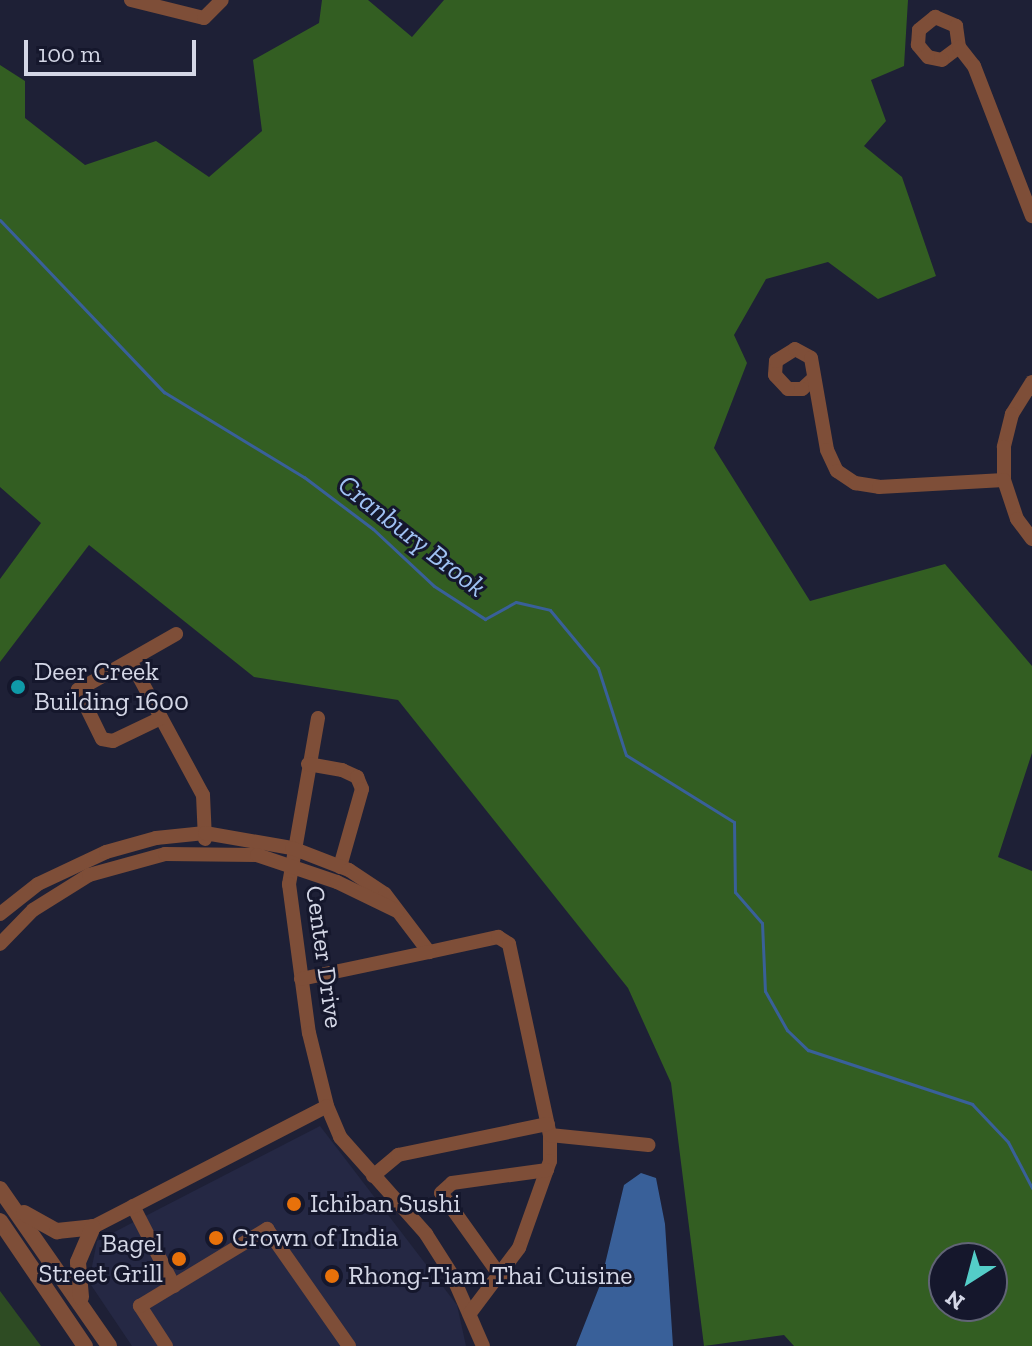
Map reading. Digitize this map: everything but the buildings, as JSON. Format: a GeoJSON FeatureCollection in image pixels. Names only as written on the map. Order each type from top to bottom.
{"type":"FeatureCollection","features":[{"type":"Feature","properties":{"kind":"street"},"geometry":{"type":"LineString","coordinates":[[131,0],[166,4],[204,18],[222,0]]}},
{"type":"Feature","properties":{"kind":"street"},"geometry":{"type":"LineString","coordinates":[[959,47],[974,66],[1032,216]]}},
{"type":"Feature","properties":{"kind":"street"},"geometry":{"type":"LineString","coordinates":[[814,378],[827,450],[837,471],[855,483],[879,487],[1004,480]]}},
{"type":"Feature","properties":{"kind":"street"},"geometry":{"type":"LineString","coordinates":[[1032,382],[1012,414],[1004,447],[1004,480],[1017,519],[1032,539]]}},
{"type":"Feature","properties":{"kind":"street"},"geometry":{"type":"LineString","coordinates":[[161,718],[113,741],[102,739],[81,703],[78,690],[176,634]]}},
{"type":"Feature","properties":{"kind":"street"},"geometry":{"type":"LineString","coordinates":[[131,662],[203,795],[205,851]]}},
{"type":"Feature","properties":{"kind":"street","name":"Center Drive"},"geometry":{"type":"LineString","coordinates":[[318,718],[290,866],[301,979],[327,1106],[340,1137],[426,1234],[470,1313],[483,1346]]}},
{"type":"Feature","properties":{"kind":"street"},"geometry":{"type":"LineString","coordinates":[[308,764],[342,770],[357,777],[362,789],[340,867]]}},
{"type":"Feature","properties":{"kind":"street"},"geometry":{"type":"LineString","coordinates":[[0,914],[38,884],[106,852],[156,838],[205,833],[292,848],[340,867],[385,894],[429,952]]}},
{"type":"Feature","properties":{"kind":"street"},"geometry":{"type":"LineString","coordinates":[[0,944],[33,910],[89,875],[165,854],[205,851],[257,855],[400,912]]}},
{"type":"Feature","properties":{"kind":"street"},"geometry":{"type":"LineString","coordinates":[[301,979],[498,937],[509,944],[549,1130],[547,1170],[519,1248],[501,1277],[470,1313]]}},
{"type":"Feature","properties":{"kind":"street"},"geometry":{"type":"LineString","coordinates":[[15,1207],[57,1231],[93,1227],[327,1106]]}},
{"type":"Feature","properties":{"kind":"street"},"geometry":{"type":"LineString","coordinates":[[373,1176],[398,1155],[549,1130],[648,1145]]}},
{"type":"Feature","properties":{"kind":"street"},"geometry":{"type":"LineString","coordinates":[[501,1277],[441,1193],[452,1183],[547,1170]]}},
{"type":"Feature","properties":{"kind":"street"},"geometry":{"type":"LineString","coordinates":[[0,1189],[109,1346]]}},
{"type":"Feature","properties":{"kind":"street"},"geometry":{"type":"LineString","coordinates":[[133,1206],[174,1286]]}},
{"type":"Feature","properties":{"kind":"street"},"geometry":{"type":"LineString","coordinates":[[0,1221],[85,1346]]}},
{"type":"Feature","properties":{"kind":"street"},"geometry":{"type":"LineString","coordinates":[[92,1320],[78,1291],[77,1275],[93,1227]]}},
{"type":"Feature","properties":{"kind":"street"},"geometry":{"type":"LineString","coordinates":[[166,1346],[140,1306],[267,1229],[349,1346]]}},
{"type":"Feature","properties":{"kind":"shaded area"},"geometry":{"type":"Polygon","coordinates":[[[320,1126],[457,1305],[466,1346],[132,1346],[89,1282],[97,1241],[320,1126]]]}},
{"type":"Feature","properties":{"kind":"green space"},"geometry":{"type":"Polygon","coordinates":[[[322,0],[368,0],[412,37],[444,0],[908,0],[904,66],[871,80],[886,121],[864,146],[902,177],[936,276],[878,299],[828,262],[766,279],[734,335],[747,363],[714,448],[810,601],[945,564],[1032,666],[1032,753],[998,857],[1032,871],[1032,1346],[794,1346],[784,1335],[704,1346],[671,1083],[628,988],[398,700],[254,677],[89,545],[0,662],[0,579],[41,523],[0,487],[0,65],[25,81],[25,118],[85,165],[156,141],[209,177],[262,131],[253,60],[319,23],[322,0]]]}},
{"type":"Feature","properties":{"kind":"green space"},"geometry":{"type":"Polygon","coordinates":[[[0,1291],[41,1346],[0,1346],[0,1291]]]}},
{"type":"Feature","properties":{"kind":"water"},"geometry":{"type":"Polygon","coordinates":[[[641,1173],[656,1178],[665,1224],[673,1346],[576,1346],[600,1285],[624,1185],[641,1173]]]}},
{"type":"Feature","properties":{"kind":"waterway","name":"Cranbury Brook"},"geometry":{"type":"LineString","coordinates":[[0,220],[164,392],[304,477],[373,529],[434,586],[485,619],[516,602],[550,610],[598,668],[626,755],[734,822],[735,892],[762,923],[765,991],[787,1030],[808,1050],[972,1104],[1008,1142],[1032,1188]]}},
{"type":"Feature","properties":{"kind":"place","name":"Deer Creek Building 1600"},"geometry":{"type":"Point","coordinates":[18,687]}},
{"type":"Feature","properties":{"kind":"place","name":"Ichiban Sushi"},"geometry":{"type":"Point","coordinates":[294,1204]}},
{"type":"Feature","properties":{"kind":"place","name":"Crown of India"},"geometry":{"type":"Point","coordinates":[216,1238]}},
{"type":"Feature","properties":{"kind":"place","name":"Bagel Street Grill"},"geometry":{"type":"Point","coordinates":[179,1259]}},
{"type":"Feature","properties":{"kind":"place","name":"Rhong-Tiam Thai Cuisine"},"geometry":{"type":"Point","coordinates":[332,1276]}}]}
